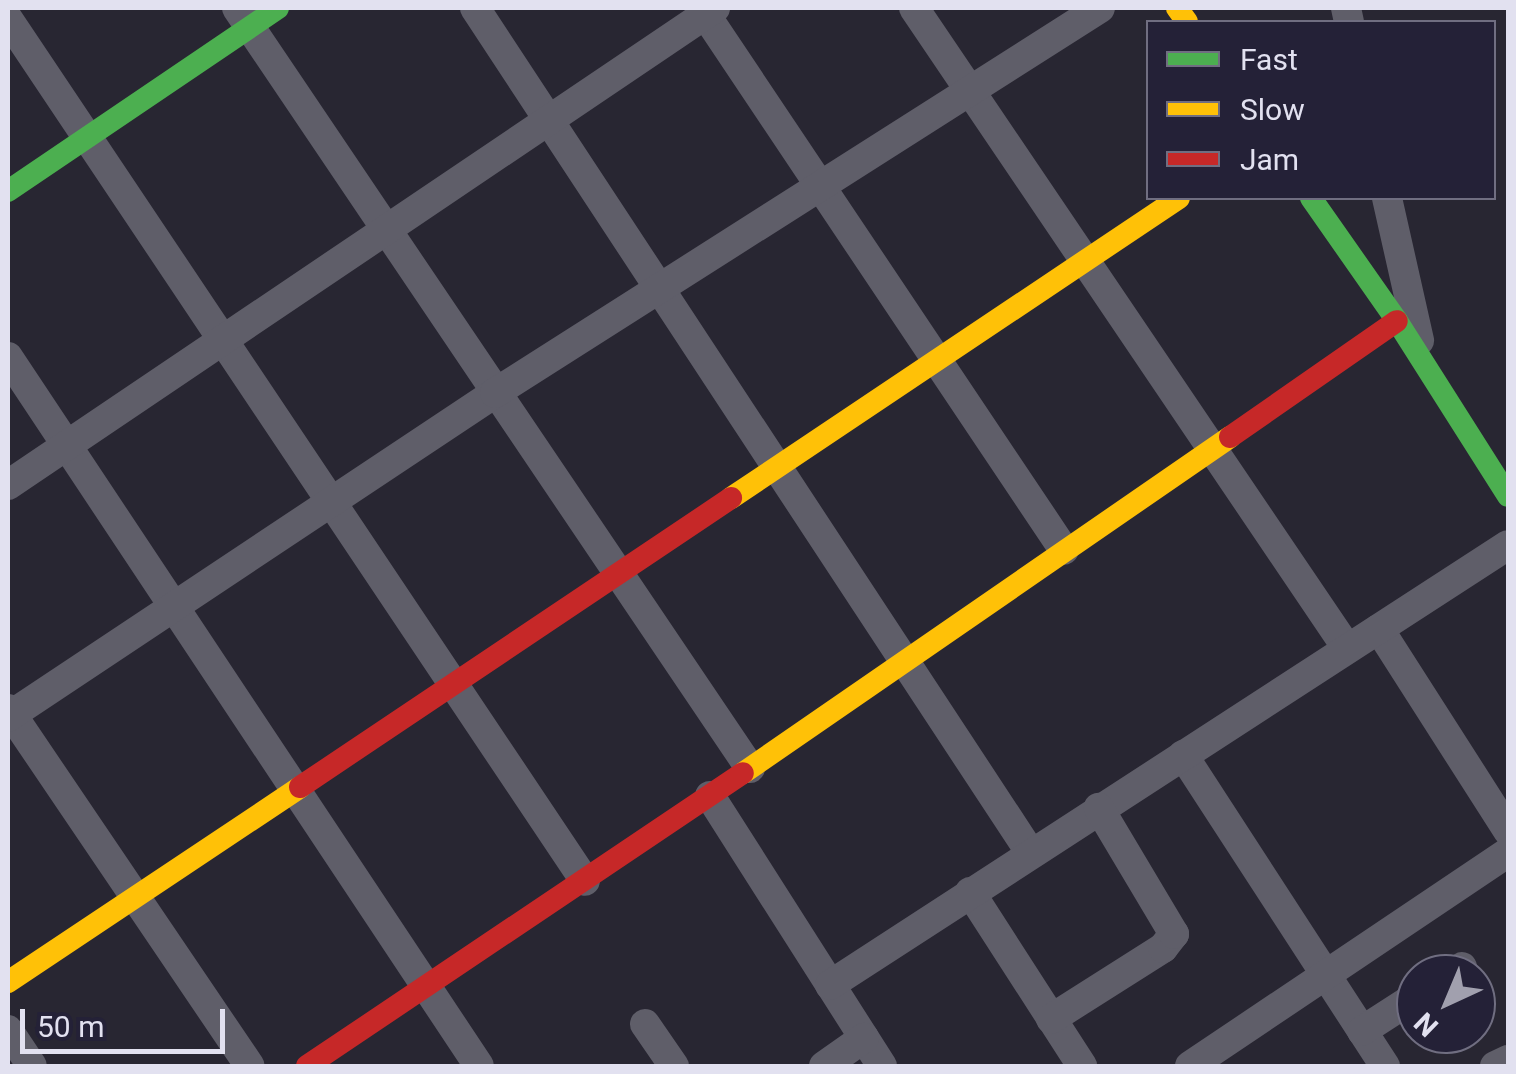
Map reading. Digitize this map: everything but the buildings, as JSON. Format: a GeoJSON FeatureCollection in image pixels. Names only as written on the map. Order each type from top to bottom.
{"type":"FeatureCollection","features":[{"type":"Feature","properties":{"kind":"street"},"geometry":{"type":"LineString","coordinates":[[8,191],[86,138],[244,17],[278,8]]}},
{"type":"Feature","properties":{"kind":"street"},"geometry":{"type":"LineString","coordinates":[[475,8],[1030,852]]}},
{"type":"Feature","properties":{"kind":"street"},"geometry":{"type":"LineString","coordinates":[[914,8],[1348,648]]}},
{"type":"Feature","properties":{"kind":"street"},"geometry":{"type":"LineString","coordinates":[[250,1066],[9,714],[496,393],[1100,8]]}},
{"type":"Feature","properties":{"kind":"street"},"geometry":{"type":"LineString","coordinates":[[8,485],[707,10],[1064,550]]}},
{"type":"Feature","properties":{"kind":"street"},"geometry":{"type":"LineString","coordinates":[[244,17],[750,768]]}},
{"type":"Feature","properties":{"kind":"street"},"geometry":{"type":"LineString","coordinates":[[8,20],[585,881]]}},
{"type":"Feature","properties":{"kind":"street"},"geometry":{"type":"LineString","coordinates":[[8,982],[936,356],[1176,200]]}},
{"type":"Feature","properties":{"kind":"street"},"geometry":{"type":"LineString","coordinates":[[1312,200],[1397,321],[1508,496]]}},
{"type":"Feature","properties":{"kind":"street"},"geometry":{"type":"LineString","coordinates":[[1388,200],[1424,363]]}},
{"type":"Feature","properties":{"kind":"street"},"geometry":{"type":"LineString","coordinates":[[307,1066],[710,796],[1397,321]]}},
{"type":"Feature","properties":{"kind":"street"},"geometry":{"type":"LineString","coordinates":[[8,357],[479,1066]]}},
{"type":"Feature","properties":{"kind":"street"},"geometry":{"type":"LineString","coordinates":[[830,984],[1508,545]]}},
{"type":"Feature","properties":{"kind":"street"},"geometry":{"type":"LineString","coordinates":[[1378,629],[1508,831]]}},
{"type":"Feature","properties":{"kind":"street"},"geometry":{"type":"LineString","coordinates":[[1183,756],[1385,1066]]}},
{"type":"Feature","properties":{"kind":"street"},"geometry":{"type":"LineString","coordinates":[[710,796],[882,1066]]}},
{"type":"Feature","properties":{"kind":"street"},"geometry":{"type":"LineString","coordinates":[[1051,1019],[1163,948],[1174,934],[1099,808]]}},
{"type":"Feature","properties":{"kind":"street"},"geometry":{"type":"LineString","coordinates":[[1190,1066],[1508,852]]}},
{"type":"Feature","properties":{"kind":"street"},"geometry":{"type":"LineString","coordinates":[[970,892],[1082,1066]]}},
{"type":"Feature","properties":{"kind":"street"},"geometry":{"type":"LineString","coordinates":[[1362,1031],[1396,1009]]}},
{"type":"Feature","properties":{"kind":"street"},"geometry":{"type":"LineString","coordinates":[[645,1024],[674,1066]]}},
{"type":"Feature","properties":{"kind":"street"},"geometry":{"type":"LineString","coordinates":[[8,1030],[32,1066]]}},
{"type":"Feature","properties":{"kind":"street"},"geometry":{"type":"LineString","coordinates":[[824,1066],[864,1038]]}},
{"type":"Feature","properties":{"kind":"street"},"geometry":{"type":"LineString","coordinates":[[1495,1066],[1508,1060]]}},
{"type":"Feature","properties":{"kind":"traffic: fast"},"geometry":{"type":"LineString","coordinates":[[8,191],[278,8]]}},
{"type":"Feature","properties":{"kind":"traffic: fast"},"geometry":{"type":"LineString","coordinates":[[1312,200],[1397,321],[1508,496]]}},
{"type":"Feature","properties":{"kind":"traffic: slow"},"geometry":{"type":"LineString","coordinates":[[1177,8],[1186,20]]}},
{"type":"Feature","properties":{"kind":"traffic: slow"},"geometry":{"type":"LineString","coordinates":[[731,498],[1176,200]]}},
{"type":"Feature","properties":{"kind":"traffic: slow"},"geometry":{"type":"LineString","coordinates":[[743,773],[1230,437]]}},
{"type":"Feature","properties":{"kind":"traffic: slow"},"geometry":{"type":"LineString","coordinates":[[8,982],[300,787]]}},
{"type":"Feature","properties":{"kind":"traffic: jam"},"geometry":{"type":"LineString","coordinates":[[1230,437],[1397,321]]}},
{"type":"Feature","properties":{"kind":"traffic: jam"},"geometry":{"type":"LineString","coordinates":[[300,787],[731,498]]}},
{"type":"Feature","properties":{"kind":"traffic: jam"},"geometry":{"type":"LineString","coordinates":[[307,1066],[743,773]]}}]}
